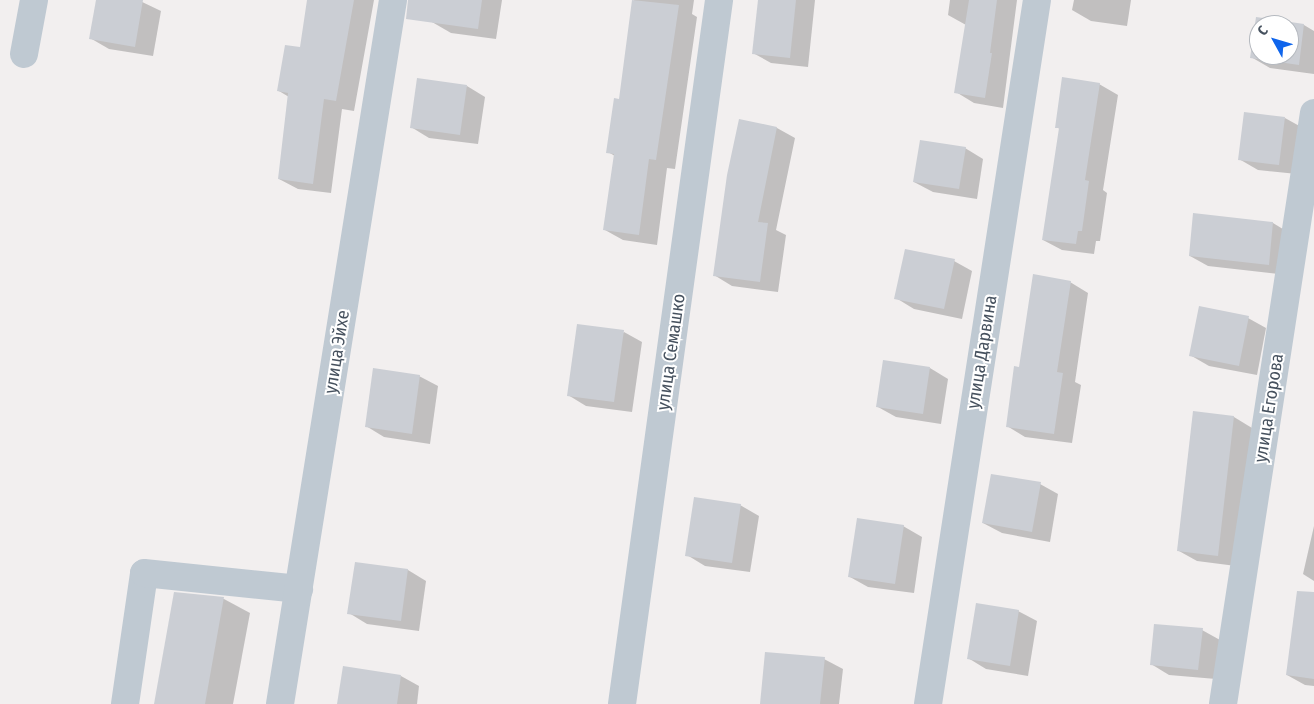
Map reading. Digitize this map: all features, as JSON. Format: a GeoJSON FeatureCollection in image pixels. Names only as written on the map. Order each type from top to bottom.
{"type":"FeatureCollection","features":[{"type":"Feature","properties":{"kind":"street"},"geometry":{"type":"LineString","coordinates":[[24,54],[34,0]]}},
{"type":"Feature","properties":{"kind":"street","name":"улица Эйхе"},"geometry":{"type":"LineString","coordinates":[[280,704],[393,0]]}},
{"type":"Feature","properties":{"kind":"street","name":"улица Семашко"},"geometry":{"type":"LineString","coordinates":[[622,704],[719,0]]}},
{"type":"Feature","properties":{"kind":"street","name":"улица Дарвина"},"geometry":{"type":"LineString","coordinates":[[928,704],[1037,0]]}},
{"type":"Feature","properties":{"kind":"street","name":"улица Егорова"},"geometry":{"type":"LineString","coordinates":[[1223,704],[1314,113]]}},
{"type":"Feature","properties":{"kind":"street"},"geometry":{"type":"LineString","coordinates":[[125,704],[144,573],[299,589]]}},
{"type":"Feature","properties":{"kind":"building"},"geometry":{"type":"Polygon","coordinates":[[[96,0],[143,0],[135,47],[89,39],[96,0]]]}},
{"type":"Feature","properties":{"kind":"building"},"geometry":{"type":"Polygon","coordinates":[[[307,0],[354,0],[336,101],[324,99],[313,184],[278,179],[288,93],[277,91],[285,45],[300,47],[307,0]]]}},
{"type":"Feature","properties":{"kind":"building"},"geometry":{"type":"Polygon","coordinates":[[[408,0],[482,0],[478,29],[406,19],[408,0]]]}},
{"type":"Feature","properties":{"kind":"building"},"geometry":{"type":"Polygon","coordinates":[[[632,0],[679,5],[656,160],[649,159],[639,235],[603,230],[614,154],[606,153],[614,98],[619,99],[632,0]]]}},
{"type":"Feature","properties":{"kind":"building"},"geometry":{"type":"Polygon","coordinates":[[[758,0],[796,0],[790,58],[752,54],[758,0]]]}},
{"type":"Feature","properties":{"kind":"building"},"geometry":{"type":"Polygon","coordinates":[[[969,0],[997,0],[985,98],[954,93],[969,0]]]}},
{"type":"Feature","properties":{"kind":"building"},"geometry":{"type":"Polygon","coordinates":[[[1299,23],[1304,24],[1299,65],[1299,23]]]}},
{"type":"Feature","properties":{"kind":"building"},"geometry":{"type":"Polygon","coordinates":[[[1062,77],[1100,83],[1085,180],[1089,181],[1082,231],[1078,231],[1076,244],[1042,240],[1059,128],[1055,128],[1062,77]]]}},
{"type":"Feature","properties":{"kind":"building"},"geometry":{"type":"Polygon","coordinates":[[[417,78],[467,85],[460,135],[410,128],[417,78]]]}},
{"type":"Feature","properties":{"kind":"building"},"geometry":{"type":"Polygon","coordinates":[[[1244,112],[1285,117],[1279,165],[1238,160],[1244,112]]]}},
{"type":"Feature","properties":{"kind":"building"},"geometry":{"type":"Polygon","coordinates":[[[739,119],[777,127],[758,222],[768,223],[760,282],[713,276],[727,175],[739,119]]]}},
{"type":"Feature","properties":{"kind":"building"},"geometry":{"type":"Polygon","coordinates":[[[920,140],[966,147],[959,189],[913,182],[920,140]]]}},
{"type":"Feature","properties":{"kind":"building"},"geometry":{"type":"Polygon","coordinates":[[[1193,213],[1273,222],[1269,265],[1189,256],[1193,213]]]}},
{"type":"Feature","properties":{"kind":"building"},"geometry":{"type":"Polygon","coordinates":[[[905,249],[955,259],[944,309],[894,299],[905,249]]]}},
{"type":"Feature","properties":{"kind":"building"},"geometry":{"type":"Polygon","coordinates":[[[1033,274],[1071,281],[1057,372],[1063,373],[1054,434],[1006,427],[1014,366],[1019,367],[1033,274]]]}},
{"type":"Feature","properties":{"kind":"building"},"geometry":{"type":"Polygon","coordinates":[[[1199,306],[1249,316],[1239,366],[1189,356],[1199,306]]]}},
{"type":"Feature","properties":{"kind":"building"},"geometry":{"type":"Polygon","coordinates":[[[577,324],[624,330],[614,402],[567,396],[577,324]]]}},
{"type":"Feature","properties":{"kind":"building"},"geometry":{"type":"Polygon","coordinates":[[[883,360],[930,367],[923,414],[876,407],[883,360]]]}},
{"type":"Feature","properties":{"kind":"building"},"geometry":{"type":"Polygon","coordinates":[[[373,368],[420,375],[412,434],[365,427],[373,368]]]}},
{"type":"Feature","properties":{"kind":"building"},"geometry":{"type":"Polygon","coordinates":[[[1193,411],[1234,416],[1218,556],[1177,551],[1193,411]]]}},
{"type":"Feature","properties":{"kind":"building"},"geometry":{"type":"Polygon","coordinates":[[[991,474],[1041,482],[1032,532],[982,523],[991,474]]]}},
{"type":"Feature","properties":{"kind":"building"},"geometry":{"type":"Polygon","coordinates":[[[694,497],[741,504],[732,563],[685,556],[694,497]]]}},
{"type":"Feature","properties":{"kind":"building"},"geometry":{"type":"Polygon","coordinates":[[[857,518],[904,525],[895,584],[848,577],[857,518]]]}},
{"type":"Feature","properties":{"kind":"building"},"geometry":{"type":"Polygon","coordinates":[[[355,562],[408,569],[401,621],[347,614],[355,562]]]}},
{"type":"Feature","properties":{"kind":"building"},"geometry":{"type":"Polygon","coordinates":[[[1297,591],[1314,592],[1314,679],[1286,675],[1297,591]]]}},
{"type":"Feature","properties":{"kind":"building"},"geometry":{"type":"Polygon","coordinates":[[[174,592],[224,597],[205,704],[154,704],[174,592]]]}},
{"type":"Feature","properties":{"kind":"building"},"geometry":{"type":"Polygon","coordinates":[[[976,603],[1019,610],[1010,666],[967,659],[976,603]]]}},
{"type":"Feature","properties":{"kind":"building"},"geometry":{"type":"Polygon","coordinates":[[[1154,624],[1203,628],[1198,670],[1150,665],[1154,624]]]}},
{"type":"Feature","properties":{"kind":"building"},"geometry":{"type":"Polygon","coordinates":[[[765,652],[825,657],[820,704],[760,704],[765,652]]]}},
{"type":"Feature","properties":{"kind":"building"},"geometry":{"type":"Polygon","coordinates":[[[343,666],[401,675],[397,704],[337,704],[343,666]]]}}]}
